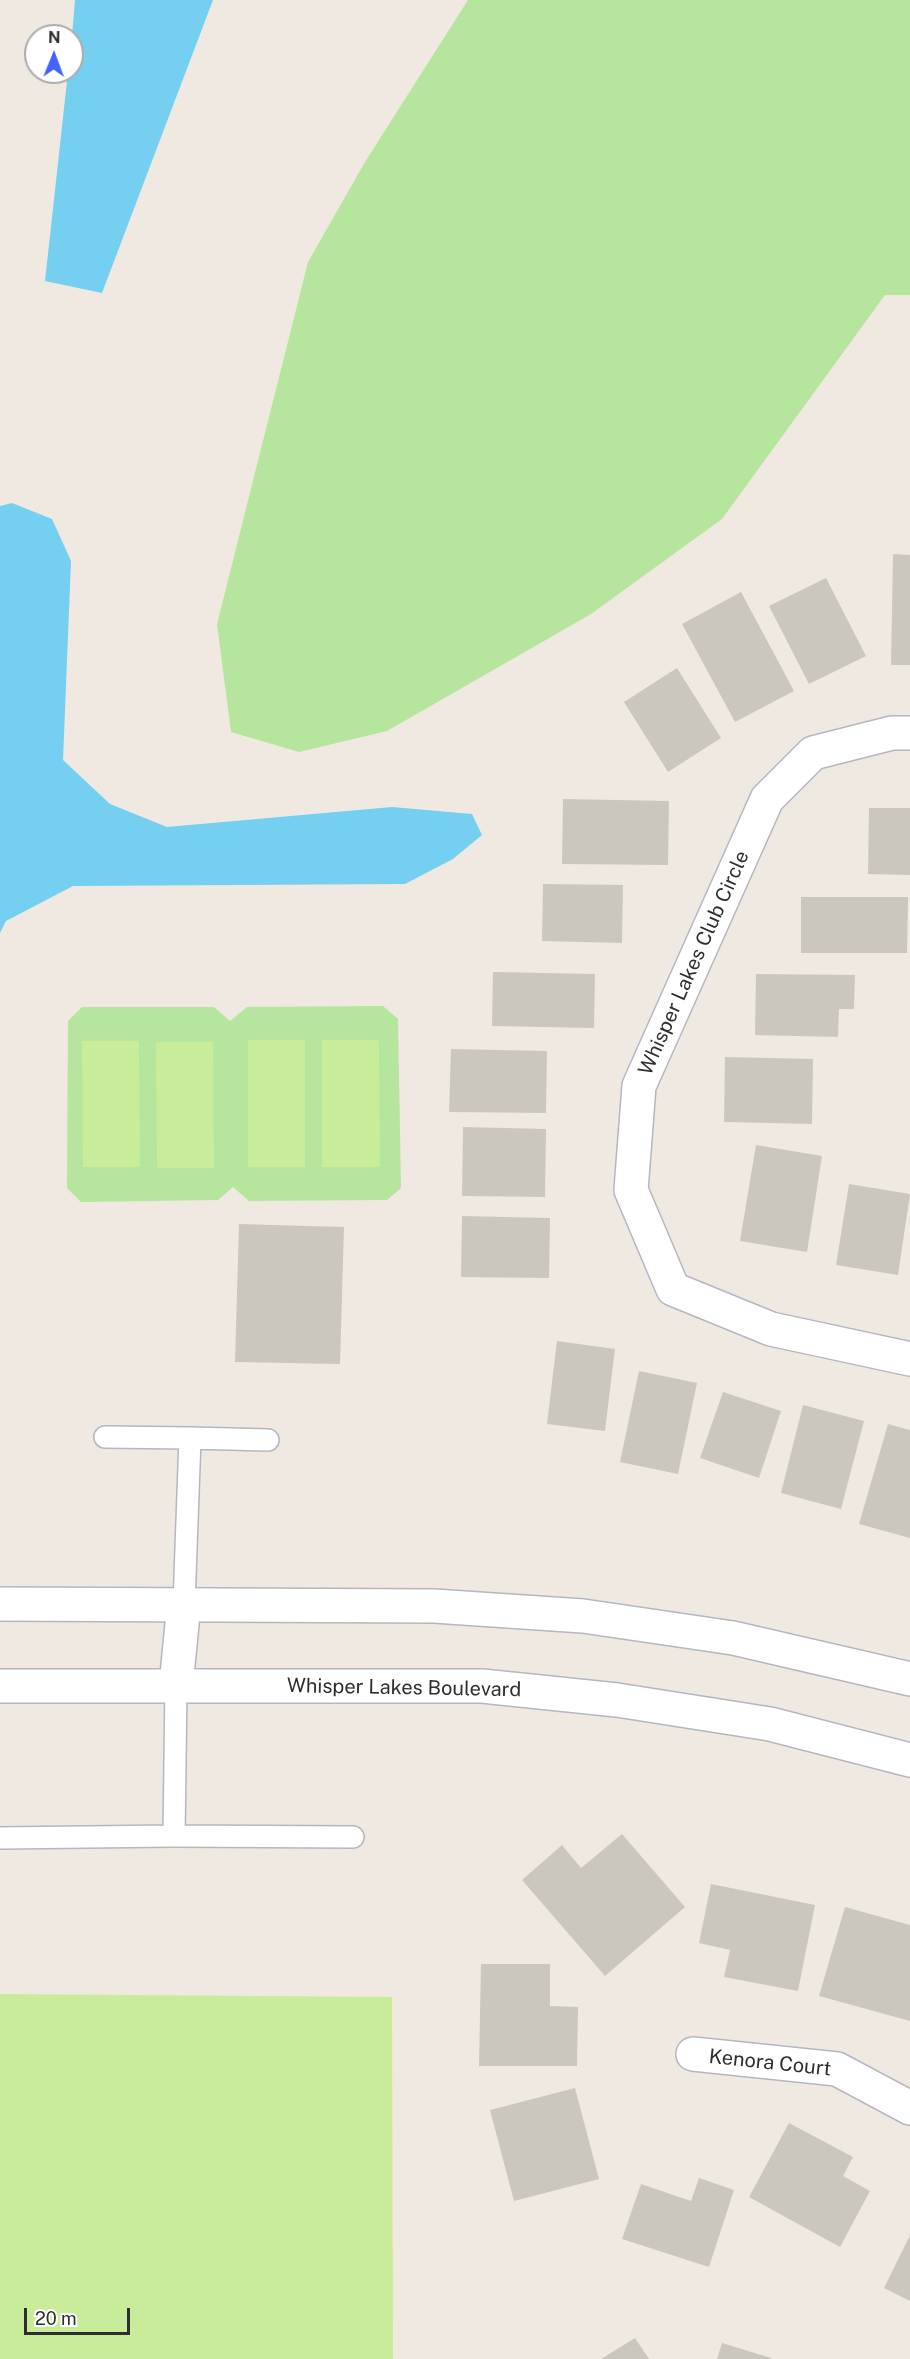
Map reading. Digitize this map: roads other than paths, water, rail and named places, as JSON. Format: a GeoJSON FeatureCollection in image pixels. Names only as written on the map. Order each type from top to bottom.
{"type":"FeatureCollection","features":[{"type":"Feature","properties":{"kind":"street","name":"Whisper Lakes Club Circle"},"geometry":{"type":"LineString","coordinates":[[910,733],[892,733],[813,753],[768,799],[639,1086],[631,1190],[673,1289],[771,1329],[910,1359]]}},
{"type":"Feature","properties":{"kind":"street"},"geometry":{"type":"LineString","coordinates":[[0,1604],[434,1606],[583,1616],[733,1638],[910,1679]]}},
{"type":"Feature","properties":{"kind":"street"},"geometry":{"type":"LineString","coordinates":[[176,1685],[184,1604]]}},
{"type":"Feature","properties":{"kind":"street","name":"Whisper Lakes Boulevard"},"geometry":{"type":"LineString","coordinates":[[0,1686],[482,1686],[617,1700],[770,1724],[910,1760]]}},
{"type":"Feature","properties":{"kind":"street","name":"Kenora Court"},"geometry":{"type":"LineString","coordinates":[[693,2054],[837,2069],[910,2108]]}},
{"type":"Feature","properties":{"kind":"lane"},"geometry":{"type":"LineString","coordinates":[[105,1437],[268,1440]]}},
{"type":"Feature","properties":{"kind":"lane"},"geometry":{"type":"LineString","coordinates":[[184,1604],[190,1438]]}},
{"type":"Feature","properties":{"kind":"lane"},"geometry":{"type":"LineString","coordinates":[[174,1836],[176,1685]]}},
{"type":"Feature","properties":{"kind":"lane"},"geometry":{"type":"LineString","coordinates":[[0,1838],[353,1837]]}},
{"type":"Feature","properties":{"kind":"water"},"geometry":{"type":"Polygon","coordinates":[[[75,0],[213,0],[102,293],[45,281],[67,84],[84,84],[84,24],[73,24],[75,0]]]}},
{"type":"Feature","properties":{"kind":"water"},"geometry":{"type":"Polygon","coordinates":[[[12,503],[52,519],[71,561],[63,760],[110,804],[167,827],[392,807],[472,814],[482,835],[453,859],[405,884],[73,886],[6,921],[0,933],[0,506],[12,503]]]}}]}
